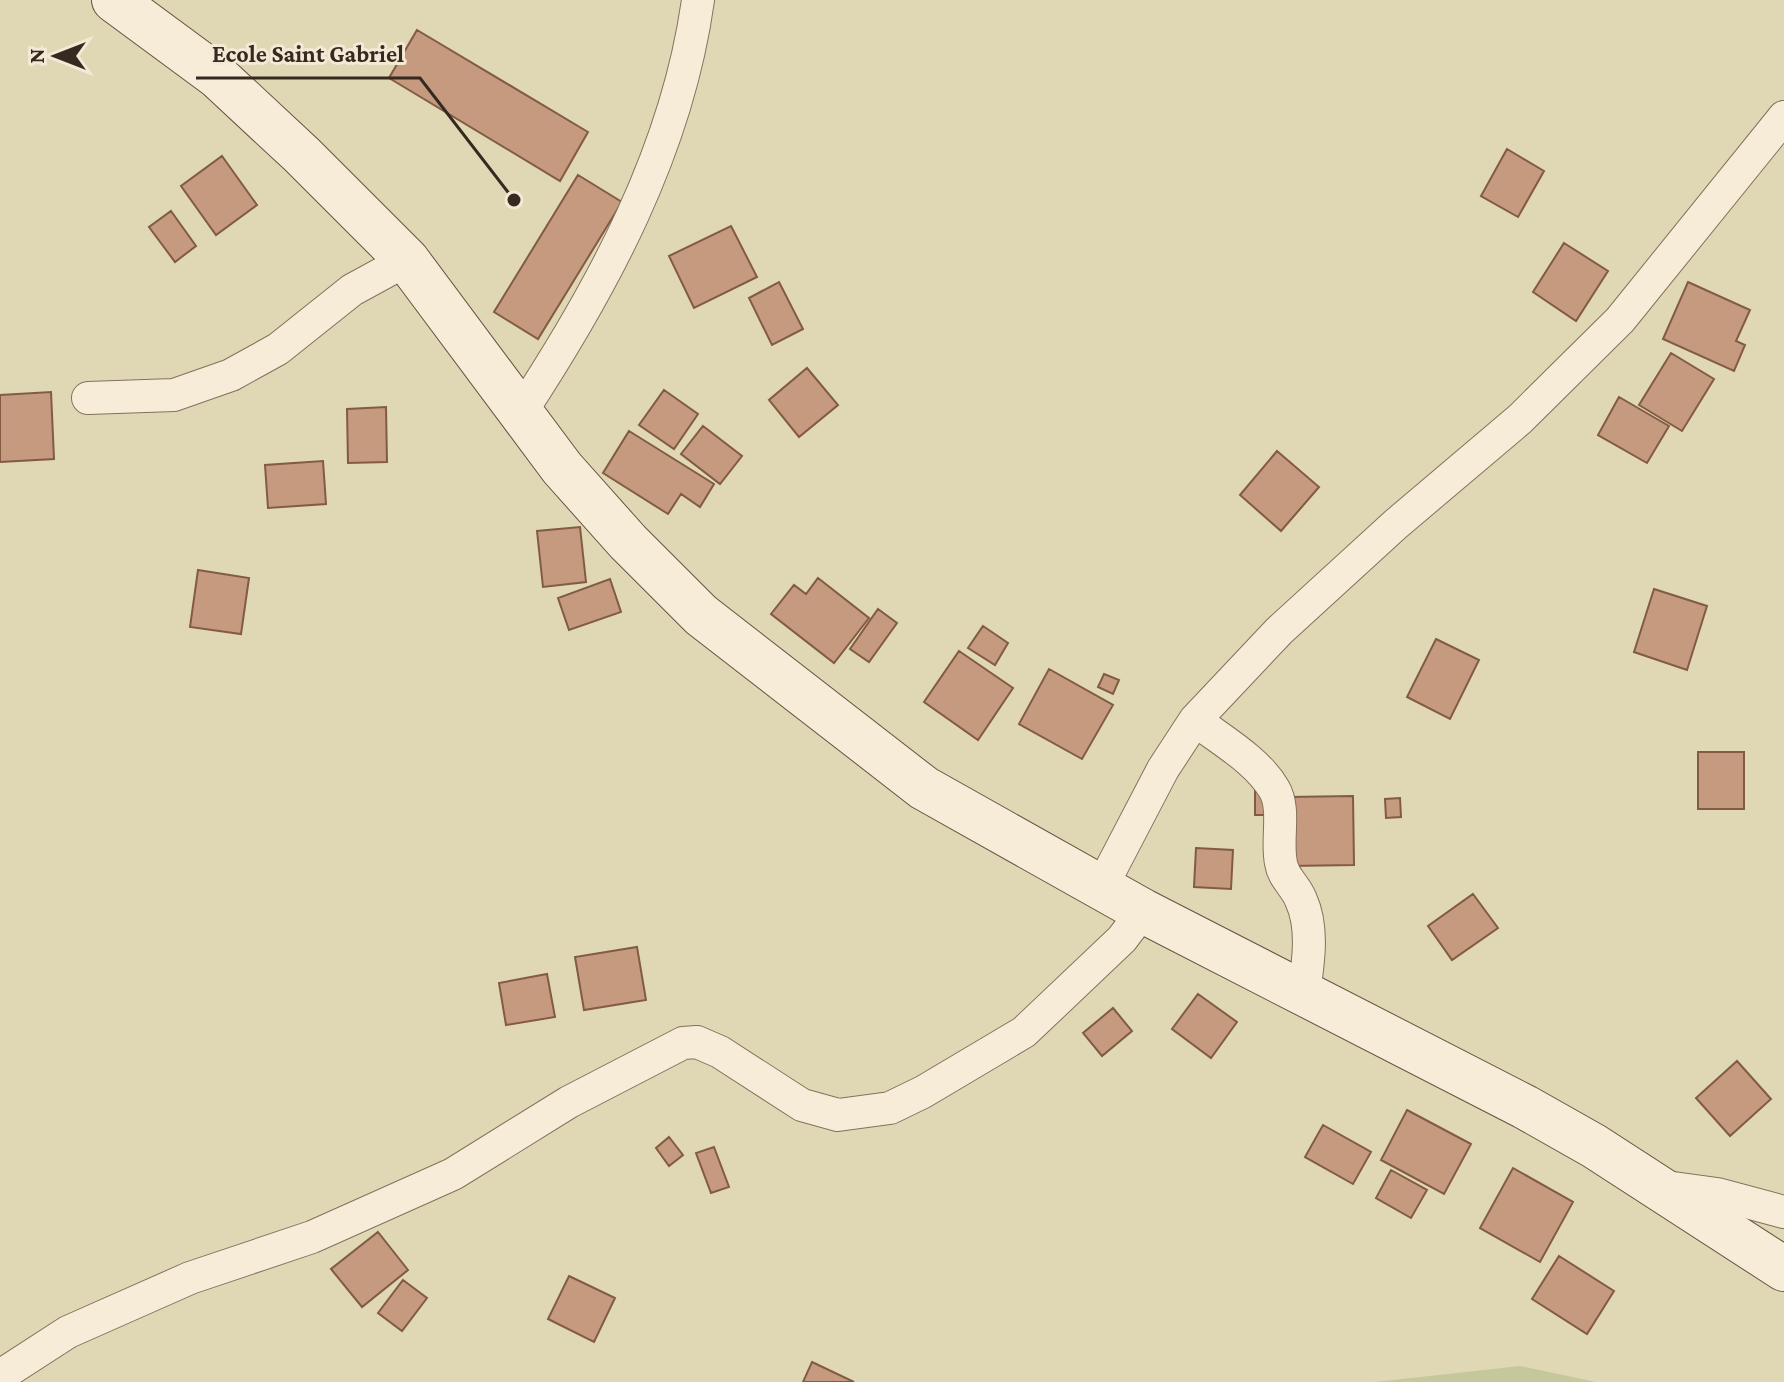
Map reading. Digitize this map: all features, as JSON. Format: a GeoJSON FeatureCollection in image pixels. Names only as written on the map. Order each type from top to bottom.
{"type":"FeatureCollection","features":[{"type":"Feature","properties":{"kind":"main road"},"geometry":{"type":"LineString","coordinates":[[114,0],[217,76],[407,260],[571,479],[701,615],[924,788],[1143,911],[1525,1107],[1658,1186],[1784,1269]]}},
{"type":"Feature","properties":{"kind":"street"},"geometry":{"type":"LineString","coordinates":[[521,412],[572,334],[627,231],[673,110],[694,29],[698,0]]}},
{"type":"Feature","properties":{"kind":"street"},"geometry":{"type":"LineString","coordinates":[[1102,886],[1163,769],[1195,720],[1279,631],[1396,524],[1520,419],[1620,320],[1784,117]]}},
{"type":"Feature","properties":{"kind":"street"},"geometry":{"type":"LineString","coordinates":[[88,398],[174,395],[231,375],[278,349],[352,290],[407,260]]}},
{"type":"Feature","properties":{"kind":"street"},"geometry":{"type":"LineString","coordinates":[[1195,720],[1243,756],[1276,792],[1280,861],[1283,873],[1302,901],[1307,924],[1309,960],[1304,992]]}},
{"type":"Feature","properties":{"kind":"street"},"geometry":{"type":"LineString","coordinates":[[0,1376],[81,1326],[190,1278],[312,1237],[453,1174],[569,1102],[683,1043],[697,1042],[720,1052],[802,1105],[838,1115],[890,1108],[1024,1032],[1122,939],[1143,911]]}},
{"type":"Feature","properties":{"kind":"street"},"geometry":{"type":"LineString","coordinates":[[1658,1186],[1717,1194],[1784,1212]]}},
{"type":"Feature","properties":{"kind":"shaded area"},"geometry":{"type":"Polygon","coordinates":[[[0,0],[1784,0],[1784,1382],[0,1382],[0,0]]]}},
{"type":"Feature","properties":{"kind":"green space"},"geometry":{"type":"Polygon","coordinates":[[[1520,1366],[1596,1382],[1375,1382],[1520,1366]]]}},
{"type":"Feature","properties":{"kind":"building"},"geometry":{"type":"Polygon","coordinates":[[[417,30],[588,132],[560,181],[389,78],[417,30]]]}},
{"type":"Feature","properties":{"kind":"building"},"geometry":{"type":"Polygon","coordinates":[[[1507,149],[1544,171],[1518,217],[1481,196],[1507,149]]]}},
{"type":"Feature","properties":{"kind":"building"},"geometry":{"type":"Polygon","coordinates":[[[222,156],[257,205],[216,235],[181,186],[222,156]]]}},
{"type":"Feature","properties":{"kind":"building"},"geometry":{"type":"Polygon","coordinates":[[[578,175],[622,202],[538,339],[494,312],[578,175]]]}},
{"type":"Feature","properties":{"kind":"building"},"geometry":{"type":"Polygon","coordinates":[[[171,211],[196,246],[175,262],[149,227],[171,211]]]}},
{"type":"Feature","properties":{"kind":"building"},"geometry":{"type":"Polygon","coordinates":[[[731,226],[757,277],[694,308],[669,256],[731,226]]]}},
{"type":"Feature","properties":{"kind":"building"},"geometry":{"type":"Polygon","coordinates":[[[1564,243],[1608,271],[1576,321],[1533,292],[1564,243]]]}},
{"type":"Feature","properties":{"kind":"building"},"geometry":{"type":"Polygon","coordinates":[[[779,282],[803,329],[772,345],[749,298],[779,282]]]}},
{"type":"Feature","properties":{"kind":"building"},"geometry":{"type":"Polygon","coordinates":[[[1688,282],[1750,310],[1736,341],[1745,345],[1734,371],[1663,339],[1688,282]]]}},
{"type":"Feature","properties":{"kind":"building"},"geometry":{"type":"Polygon","coordinates":[[[1671,353],[1714,379],[1682,431],[1639,405],[1671,353]]]}},
{"type":"Feature","properties":{"kind":"building"},"geometry":{"type":"Polygon","coordinates":[[[807,368],[838,405],[799,437],[769,400],[807,368]]]}},
{"type":"Feature","properties":{"kind":"building"},"geometry":{"type":"Polygon","coordinates":[[[664,390],[698,414],[674,449],[639,425],[664,390]]]}},
{"type":"Feature","properties":{"kind":"building"},"geometry":{"type":"Polygon","coordinates":[[[51,392],[54,459],[0,462],[0,395],[51,392]]]}},
{"type":"Feature","properties":{"kind":"building"},"geometry":{"type":"Polygon","coordinates":[[[1619,397],[1669,426],[1647,463],[1598,435],[1619,397]]]}},
{"type":"Feature","properties":{"kind":"building"},"geometry":{"type":"Polygon","coordinates":[[[386,407],[387,462],[348,463],[347,409],[386,407]]]}},
{"type":"Feature","properties":{"kind":"building"},"geometry":{"type":"Polygon","coordinates":[[[703,426],[742,456],[720,484],[681,454],[703,426]]]}},
{"type":"Feature","properties":{"kind":"building"},"geometry":{"type":"Polygon","coordinates":[[[629,431],[714,484],[700,507],[681,494],[668,514],[603,473],[629,431]]]}},
{"type":"Feature","properties":{"kind":"building"},"geometry":{"type":"Polygon","coordinates":[[[1277,451],[1319,487],[1281,531],[1240,495],[1277,451]]]}},
{"type":"Feature","properties":{"kind":"building"},"geometry":{"type":"Polygon","coordinates":[[[323,461],[326,504],[268,508],[265,465],[323,461]]]}},
{"type":"Feature","properties":{"kind":"building"},"geometry":{"type":"Polygon","coordinates":[[[580,527],[586,582],[543,587],[537,531],[580,527]]]}},
{"type":"Feature","properties":{"kind":"building"},"geometry":{"type":"Polygon","coordinates":[[[198,570],[249,578],[241,634],[190,627],[198,570]]]}},
{"type":"Feature","properties":{"kind":"building"},"geometry":{"type":"Polygon","coordinates":[[[818,578],[869,618],[834,663],[771,614],[794,585],[806,594],[818,578]]]}},
{"type":"Feature","properties":{"kind":"building"},"geometry":{"type":"Polygon","coordinates":[[[610,579],[621,612],[569,630],[558,598],[610,579]]]}},
{"type":"Feature","properties":{"kind":"building"},"geometry":{"type":"Polygon","coordinates":[[[1654,589],[1707,606],[1687,670],[1634,652],[1654,589]]]}},
{"type":"Feature","properties":{"kind":"building"},"geometry":{"type":"Polygon","coordinates":[[[878,609],[897,623],[869,662],[850,649],[878,609]]]}},
{"type":"Feature","properties":{"kind":"building"},"geometry":{"type":"Polygon","coordinates":[[[983,626],[1008,643],[995,665],[968,648],[983,626]]]}},
{"type":"Feature","properties":{"kind":"building"},"geometry":{"type":"Polygon","coordinates":[[[1436,639],[1479,660],[1450,719],[1407,697],[1436,639]]]}},
{"type":"Feature","properties":{"kind":"building"},"geometry":{"type":"Polygon","coordinates":[[[959,651],[1013,688],[978,740],[924,702],[959,651]]]}},
{"type":"Feature","properties":{"kind":"building"},"geometry":{"type":"Polygon","coordinates":[[[1049,669],[1113,705],[1082,759],[1019,724],[1049,669]]]}},
{"type":"Feature","properties":{"kind":"building"},"geometry":{"type":"Polygon","coordinates":[[[1104,674],[1119,680],[1113,694],[1098,687],[1104,674]]]}},
{"type":"Feature","properties":{"kind":"building"},"geometry":{"type":"Polygon","coordinates":[[[1698,752],[1744,752],[1744,809],[1698,809],[1698,752]]]}},
{"type":"Feature","properties":{"kind":"building"},"geometry":{"type":"Polygon","coordinates":[[[1255,791],[1269,791],[1269,815],[1255,815],[1255,791]]]}},
{"type":"Feature","properties":{"kind":"building"},"geometry":{"type":"Polygon","coordinates":[[[1353,796],[1354,865],[1289,866],[1288,797],[1353,796]]]}},
{"type":"Feature","properties":{"kind":"building"},"geometry":{"type":"Polygon","coordinates":[[[1400,798],[1401,817],[1386,818],[1385,799],[1400,798]]]}},
{"type":"Feature","properties":{"kind":"building"},"geometry":{"type":"Polygon","coordinates":[[[1196,848],[1233,850],[1231,889],[1194,887],[1196,848]]]}},
{"type":"Feature","properties":{"kind":"building"},"geometry":{"type":"Polygon","coordinates":[[[1473,894],[1498,928],[1452,960],[1428,926],[1473,894]]]}},
{"type":"Feature","properties":{"kind":"building"},"geometry":{"type":"Polygon","coordinates":[[[637,947],[646,1000],[584,1010],[575,957],[637,947]]]}},
{"type":"Feature","properties":{"kind":"building"},"geometry":{"type":"Polygon","coordinates":[[[547,974],[555,1017],[506,1025],[499,983],[547,974]]]}},
{"type":"Feature","properties":{"kind":"building"},"geometry":{"type":"Polygon","coordinates":[[[1198,994],[1237,1022],[1211,1058],[1172,1029],[1198,994]]]}},
{"type":"Feature","properties":{"kind":"building"},"geometry":{"type":"Polygon","coordinates":[[[1113,1008],[1132,1031],[1102,1056],[1083,1033],[1113,1008]]]}},
{"type":"Feature","properties":{"kind":"building"},"geometry":{"type":"Polygon","coordinates":[[[1737,1061],[1771,1099],[1730,1136],[1696,1098],[1737,1061]]]}},
{"type":"Feature","properties":{"kind":"building"},"geometry":{"type":"Polygon","coordinates":[[[1407,1110],[1471,1144],[1444,1194],[1381,1160],[1407,1110]]]}},
{"type":"Feature","properties":{"kind":"building"},"geometry":{"type":"Polygon","coordinates":[[[1323,1125],[1371,1152],[1353,1184],[1305,1157],[1323,1125]]]}},
{"type":"Feature","properties":{"kind":"building"},"geometry":{"type":"Polygon","coordinates":[[[669,1137],[683,1155],[669,1166],[656,1148],[669,1137]]]}},
{"type":"Feature","properties":{"kind":"building"},"geometry":{"type":"Polygon","coordinates":[[[714,1147],[729,1187],[711,1193],[696,1153],[714,1147]]]}},
{"type":"Feature","properties":{"kind":"building"},"geometry":{"type":"Polygon","coordinates":[[[1513,1168],[1573,1202],[1540,1262],[1480,1228],[1513,1168]]]}},
{"type":"Feature","properties":{"kind":"building"},"geometry":{"type":"Polygon","coordinates":[[[1391,1170],[1427,1190],[1411,1218],[1376,1198],[1391,1170]]]}},
{"type":"Feature","properties":{"kind":"building"},"geometry":{"type":"Polygon","coordinates":[[[378,1232],[408,1270],[362,1307],[331,1269],[378,1232]]]}},
{"type":"Feature","properties":{"kind":"building"},"geometry":{"type":"Polygon","coordinates":[[[1559,1256],[1614,1291],[1587,1334],[1532,1299],[1559,1256]]]}},
{"type":"Feature","properties":{"kind":"building"},"geometry":{"type":"Polygon","coordinates":[[[569,1276],[615,1298],[594,1342],[548,1319],[569,1276]]]}},
{"type":"Feature","properties":{"kind":"building"},"geometry":{"type":"Polygon","coordinates":[[[403,1280],[427,1298],[402,1331],[378,1313],[403,1280]]]}},
{"type":"Feature","properties":{"kind":"building"},"geometry":{"type":"Polygon","coordinates":[[[812,1362],[854,1382],[803,1382],[812,1362]]]}},
{"type":"Feature","properties":{"kind":"place","name":"Ecole Saint Gabriel"},"geometry":{"type":"Point","coordinates":[514,200]}}]}
